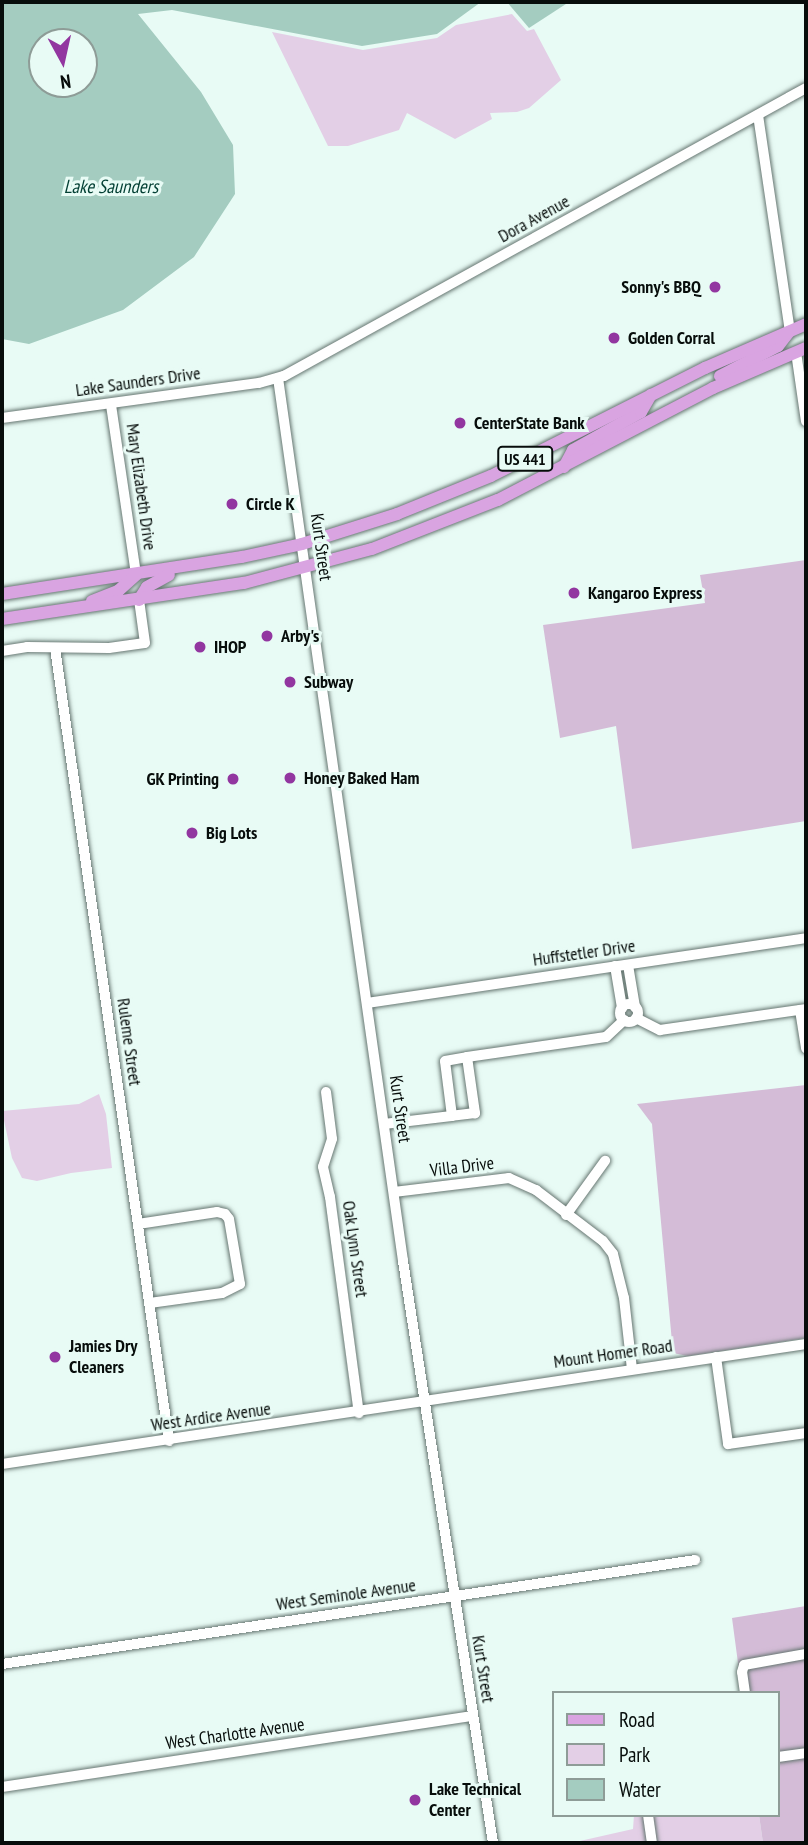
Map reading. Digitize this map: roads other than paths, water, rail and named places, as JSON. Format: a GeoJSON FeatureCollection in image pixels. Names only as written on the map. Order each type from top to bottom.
{"type":"FeatureCollection","features":[{"type":"Feature","properties":{"kind":"main road","name":"US 441"},"geometry":{"type":"LineString","coordinates":[[2,594],[193,567],[302,544],[397,514],[461,489],[744,349],[806,324]]}},
{"type":"Feature","properties":{"kind":"main road"},"geometry":{"type":"LineString","coordinates":[[713,388],[720,376],[778,346],[790,331]]}},
{"type":"Feature","properties":{"kind":"main road"},"geometry":{"type":"LineString","coordinates":[[801,350],[806,337]]}},
{"type":"Feature","properties":{"kind":"main road","name":"US 441"},"geometry":{"type":"LineString","coordinates":[[2,619],[244,583],[306,569],[446,522],[564,467],[713,388],[801,350]]}},
{"type":"Feature","properties":{"kind":"main road"},"geometry":{"type":"LineString","coordinates":[[564,467],[573,450],[642,412],[651,395]]}},
{"type":"Feature","properties":{"kind":"main road"},"geometry":{"type":"LineString","coordinates":[[139,600],[147,587],[160,579],[193,567]]}},
{"type":"Feature","properties":{"kind":"main road"},"geometry":{"type":"LineString","coordinates":[[68,610],[118,591],[136,575]]}},
{"type":"Feature","properties":{"kind":"street","name":"Dora Avenue"},"geometry":{"type":"LineString","coordinates":[[278,378],[304,368],[806,88]]}},
{"type":"Feature","properties":{"kind":"street"},"geometry":{"type":"LineString","coordinates":[[758,115],[790,331]]}},
{"type":"Feature","properties":{"kind":"street"},"geometry":{"type":"LineString","coordinates":[[801,350],[806,421]]}},
{"type":"Feature","properties":{"kind":"street","name":"Lake Saunders Drive"},"geometry":{"type":"LineString","coordinates":[[2,418],[111,405],[278,378]]}},
{"type":"Feature","properties":{"kind":"street","name":"Kurt Street"},"geometry":{"type":"LineString","coordinates":[[278,378],[384,1124],[493,1843]]}},
{"type":"Feature","properties":{"kind":"street","name":"Mary Elizabeth Drive"},"geometry":{"type":"LineString","coordinates":[[111,405],[136,575]]}},
{"type":"Feature","properties":{"kind":"street"},"geometry":{"type":"LineString","coordinates":[[2,651],[27,647],[109,648],[145,643],[139,600]]}},
{"type":"Feature","properties":{"kind":"street","name":"Ruleme Street"},"geometry":{"type":"LineString","coordinates":[[55,648],[169,1441]]}},
{"type":"Feature","properties":{"kind":"street","name":"Huffstetler Drive"},"geometry":{"type":"LineString","coordinates":[[367,1003],[806,938]]}},
{"type":"Feature","properties":{"kind":"street"},"geometry":{"type":"LineString","coordinates":[[628,965],[639,1016]]}},
{"type":"Feature","properties":{"kind":"street"},"geometry":{"type":"LineString","coordinates":[[615,966],[622,1008],[621,1023]]}},
{"type":"Feature","properties":{"kind":"street"},"geometry":{"type":"LineString","coordinates":[[617,979],[630,977]]}},
{"type":"Feature","properties":{"kind":"street"},"geometry":{"type":"LineString","coordinates":[[622,1008],[627,1005],[660,1030],[803,1010],[806,1049]]}},
{"type":"Feature","properties":{"kind":"street"},"geometry":{"type":"LineString","coordinates":[[453,1116],[445,1061],[606,1037],[621,1023],[639,1016]]}},
{"type":"Feature","properties":{"kind":"street"},"geometry":{"type":"LineString","coordinates":[[384,1124],[475,1113],[467,1058]]}},
{"type":"Feature","properties":{"kind":"street","name":"Oak Lynn Street"},"geometry":{"type":"LineString","coordinates":[[326,1092],[332,1139],[323,1167],[332,1208],[359,1413]]}},
{"type":"Feature","properties":{"kind":"street"},"geometry":{"type":"LineString","coordinates":[[566,1215],[605,1161]]}},
{"type":"Feature","properties":{"kind":"street","name":"Villa Drive"},"geometry":{"type":"LineString","coordinates":[[394,1192],[509,1178],[528,1184],[603,1241],[613,1254],[624,1298],[632,1369]]}},
{"type":"Feature","properties":{"kind":"street"},"geometry":{"type":"LineString","coordinates":[[138,1224],[217,1212],[225,1214],[229,1219],[240,1284],[222,1293],[150,1303]]}},
{"type":"Feature","properties":{"kind":"street","name":"Mount Homer Road"},"geometry":{"type":"LineString","coordinates":[[425,1403],[806,1344]]}},
{"type":"Feature","properties":{"kind":"street"},"geometry":{"type":"LineString","coordinates":[[716,1357],[728,1444],[806,1433]]}},
{"type":"Feature","properties":{"kind":"street","name":"West Ardice Avenue"},"geometry":{"type":"LineString","coordinates":[[2,1464],[425,1403]]}},
{"type":"Feature","properties":{"kind":"street","name":"West Seminole Avenue"},"geometry":{"type":"LineString","coordinates":[[2,1664],[695,1560]]}},
{"type":"Feature","properties":{"kind":"street"},"geometry":{"type":"LineString","coordinates":[[745,1691],[742,1672],[744,1665],[806,1654]]}},
{"type":"Feature","properties":{"kind":"street","name":"West Charlotte Avenue"},"geometry":{"type":"LineString","coordinates":[[2,1787],[473,1716]]}},
{"type":"Feature","properties":{"kind":"street"},"geometry":{"type":"LineString","coordinates":[[780,1757],[806,1752]]}},
{"type":"Feature","properties":{"kind":"street"},"geometry":{"type":"LineString","coordinates":[[648,1817],[652,1843]]}},
{"type":"Feature","properties":{"kind":"water","name":"Lake Saunders"},"geometry":{"type":"Polygon","coordinates":[[[2,2],[481,2],[437,34],[362,46],[172,10],[138,14],[201,92],[233,145],[235,194],[194,257],[123,310],[29,344],[2,339],[2,2]]]}},
{"type":"Feature","properties":{"kind":"water"},"geometry":{"type":"Polygon","coordinates":[[[507,2],[569,2],[529,28],[507,2]]]}},
{"type":"Feature","properties":{"kind":"place","name":"Sonny's BBQ"},"geometry":{"type":"Point","coordinates":[715,287]}},
{"type":"Feature","properties":{"kind":"place","name":"Golden Corral"},"geometry":{"type":"Point","coordinates":[614,338]}},
{"type":"Feature","properties":{"kind":"place","name":"CenterState Bank"},"geometry":{"type":"Point","coordinates":[460,423]}},
{"type":"Feature","properties":{"kind":"place","name":"Circle K"},"geometry":{"type":"Point","coordinates":[232,504]}},
{"type":"Feature","properties":{"kind":"place","name":"Kangaroo Express"},"geometry":{"type":"Point","coordinates":[574,593]}},
{"type":"Feature","properties":{"kind":"place","name":"Arby's"},"geometry":{"type":"Point","coordinates":[267,636]}},
{"type":"Feature","properties":{"kind":"place","name":"IHOP"},"geometry":{"type":"Point","coordinates":[200,647]}},
{"type":"Feature","properties":{"kind":"place","name":"Subway"},"geometry":{"type":"Point","coordinates":[290,682]}},
{"type":"Feature","properties":{"kind":"place","name":"Honey Baked Ham"},"geometry":{"type":"Point","coordinates":[290,778]}},
{"type":"Feature","properties":{"kind":"place","name":"GK Printing"},"geometry":{"type":"Point","coordinates":[233,779]}},
{"type":"Feature","properties":{"kind":"place","name":"Big Lots"},"geometry":{"type":"Point","coordinates":[192,833]}},
{"type":"Feature","properties":{"kind":"place","name":"Jamies Dry Cleaners"},"geometry":{"type":"Point","coordinates":[55,1357]}},
{"type":"Feature","properties":{"kind":"place","name":"Lake Technical Center"},"geometry":{"type":"Point","coordinates":[415,1800]}}]}
